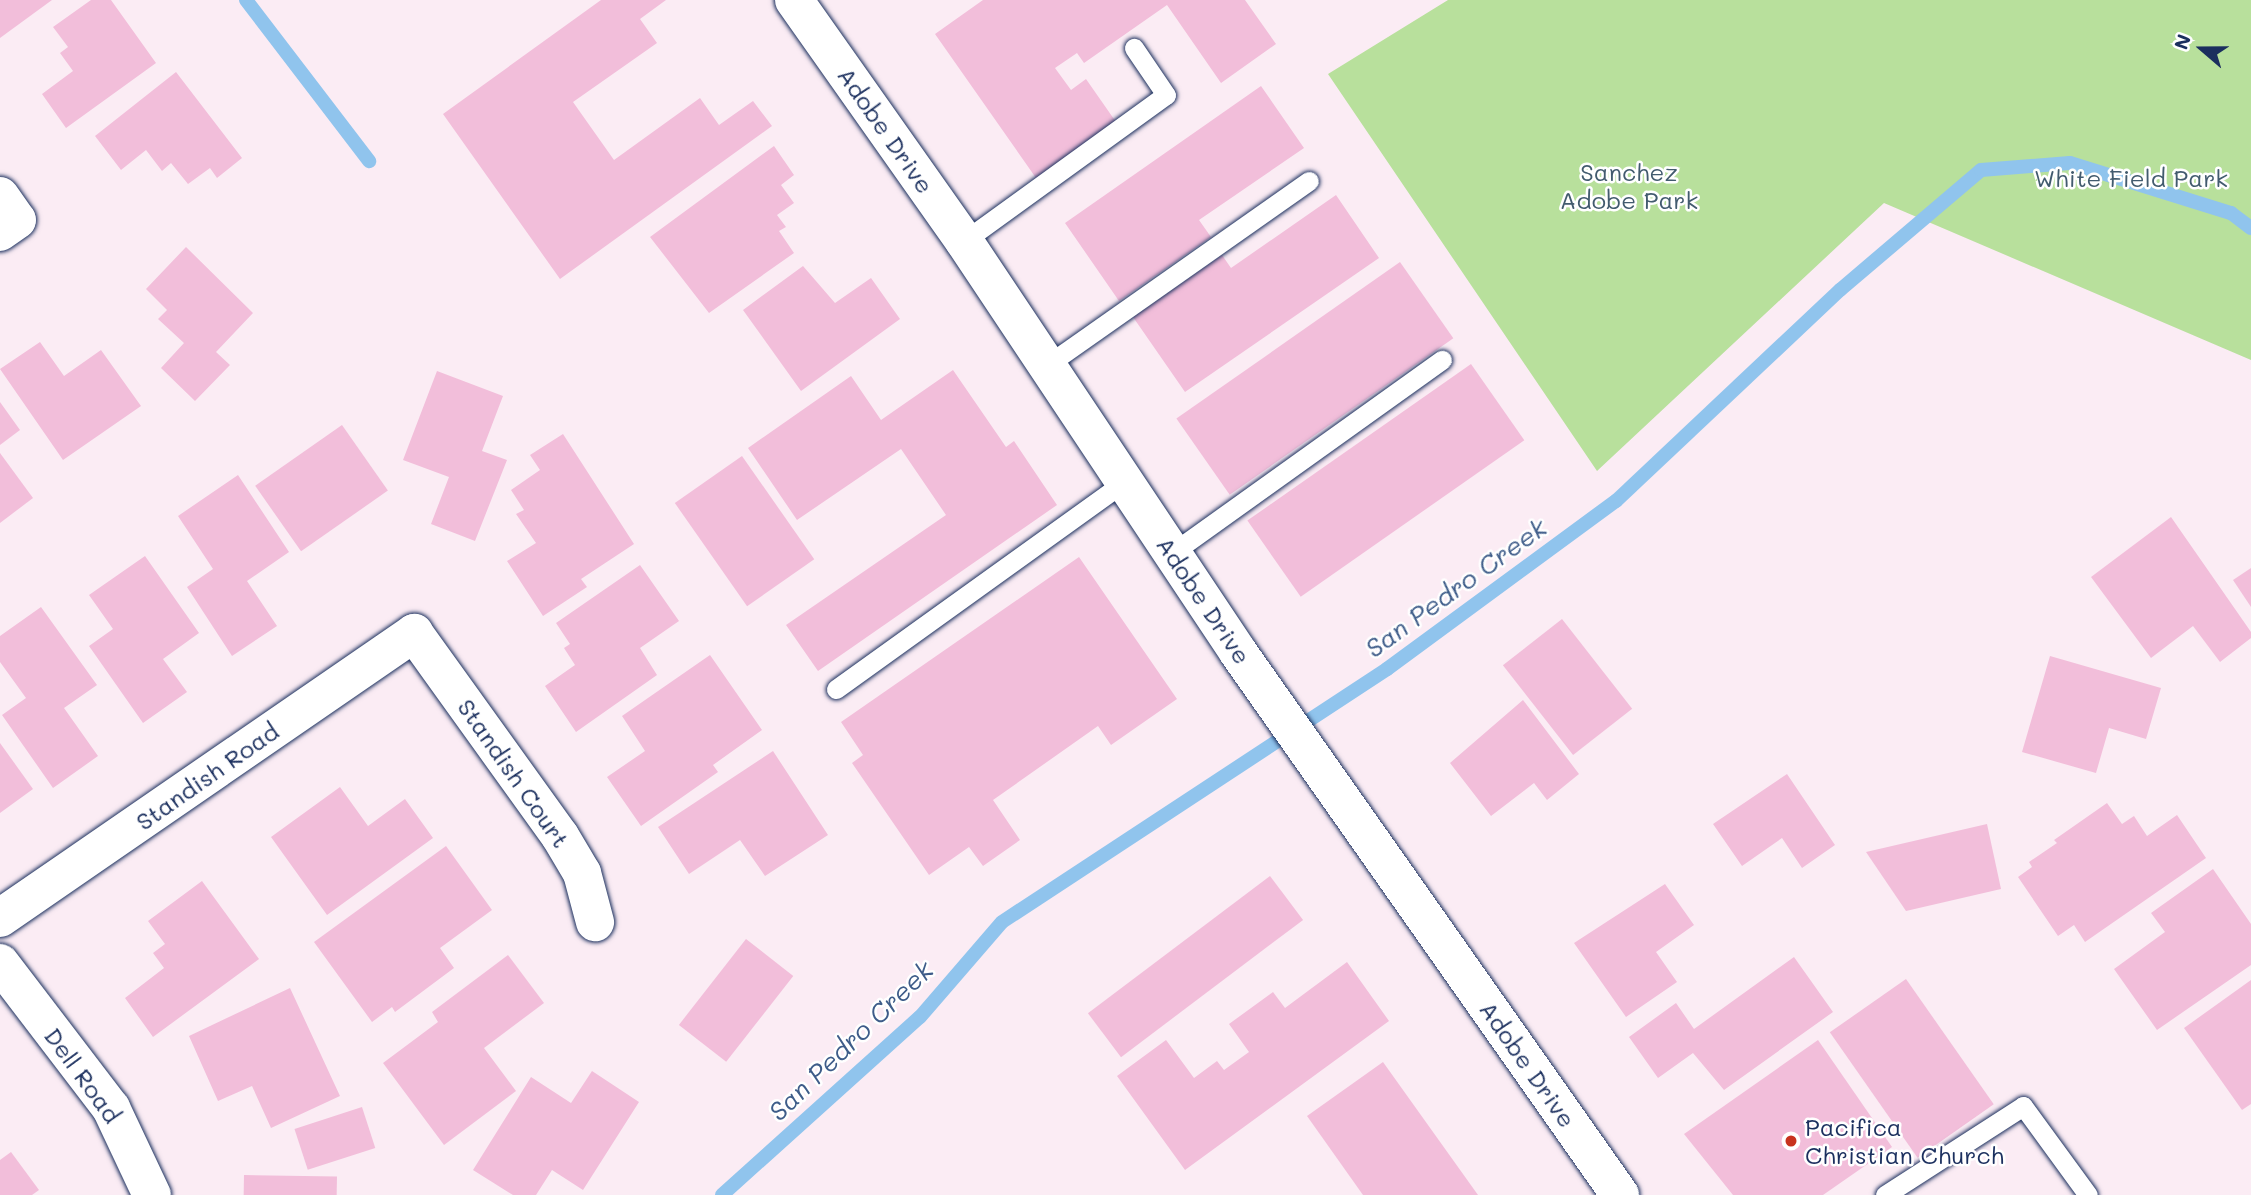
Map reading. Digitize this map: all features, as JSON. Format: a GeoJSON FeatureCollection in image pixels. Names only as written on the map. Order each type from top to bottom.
{"type":"FeatureCollection","features":[{"type":"Feature","properties":{"kind":"street","name":"Adobe Drive"},"geometry":{"type":"LineString","coordinates":[[794,0],[964,241],[1238,652],[1620,1195]]}},
{"type":"Feature","properties":{"kind":"street"},"geometry":{"type":"LineString","coordinates":[[0,196],[17,220],[0,232]]}},
{"type":"Feature","properties":{"kind":"street","name":"Standish Road"},"geometry":{"type":"LineString","coordinates":[[0,918],[414,633]]}},
{"type":"Feature","properties":{"kind":"street","name":"Standish Court"},"geometry":{"type":"LineString","coordinates":[[414,633],[560,836],[582,873],[595,922]]}},
{"type":"Feature","properties":{"kind":"street","name":"Dell Road"},"geometry":{"type":"LineString","coordinates":[[0,963],[111,1108],[152,1195]]}},
{"type":"Feature","properties":{"kind":"lane"},"geometry":{"type":"LineString","coordinates":[[964,241],[1166,95],[1134,48]]}},
{"type":"Feature","properties":{"kind":"lane"},"geometry":{"type":"LineString","coordinates":[[1047,365],[1309,181]]}},
{"type":"Feature","properties":{"kind":"lane"},"geometry":{"type":"LineString","coordinates":[[1172,553],[1442,360]]}},
{"type":"Feature","properties":{"kind":"lane"},"geometry":{"type":"LineString","coordinates":[[836,690],[1124,482]]}},
{"type":"Feature","properties":{"kind":"lane"},"geometry":{"type":"LineString","coordinates":[[1885,1195],[2023,1105],[2088,1195]]}},
{"type":"Feature","properties":{"kind":"green space","name":"Sanchez Adobe Park"},"geometry":{"type":"Polygon","coordinates":[[[1448,0],[2251,0],[2251,360],[1884,203],[1597,471],[1328,74],[1448,0]]]}},
{"type":"Feature","properties":{"kind":"building"},"geometry":{"type":"Polygon","coordinates":[[[0,0],[52,0],[0,38],[0,0]]]}},
{"type":"Feature","properties":{"kind":"building"},"geometry":{"type":"Polygon","coordinates":[[[91,0],[111,0],[156,63],[66,128],[42,94],[73,71],[60,53],[68,47],[53,27],[91,0]]]}},
{"type":"Feature","properties":{"kind":"building"},"geometry":{"type":"Polygon","coordinates":[[[601,0],[666,0],[640,19],[657,43],[573,102],[614,160],[700,98],[719,125],[753,101],[772,126],[560,279],[443,114],[601,0]]]}},
{"type":"Feature","properties":{"kind":"building"},"geometry":{"type":"Polygon","coordinates":[[[983,0],[1245,0],[1276,44],[1221,83],[1167,5],[1084,63],[1077,53],[1055,68],[1071,90],[1086,79],[1116,122],[1036,178],[935,34],[983,0]]]}},
{"type":"Feature","properties":{"kind":"building"},"geometry":{"type":"Polygon","coordinates":[[[176,72],[242,158],[217,178],[210,168],[188,184],[171,163],[162,171],[146,150],[121,170],[95,136],[176,72]]]}},
{"type":"Feature","properties":{"kind":"building"},"geometry":{"type":"Polygon","coordinates":[[[1261,86],[1304,148],[1199,220],[1211,237],[1119,301],[1065,223],[1261,86]]]}},
{"type":"Feature","properties":{"kind":"building"},"geometry":{"type":"Polygon","coordinates":[[[774,146],[794,175],[781,185],[794,203],[777,215],[786,227],[779,231],[794,253],[709,313],[650,237],[774,146]]]}},
{"type":"Feature","properties":{"kind":"building"},"geometry":{"type":"Polygon","coordinates":[[[1336,195],[1379,258],[1185,392],[1133,317],[1222,255],[1231,268],[1336,195]]]}},
{"type":"Feature","properties":{"kind":"building"},"geometry":{"type":"Polygon","coordinates":[[[186,247],[253,313],[216,352],[230,365],[195,401],[161,368],[184,343],[158,319],[167,310],[146,289],[186,247]]]}},
{"type":"Feature","properties":{"kind":"building"},"geometry":{"type":"Polygon","coordinates":[[[1400,262],[1453,338],[1230,495],[1176,419],[1400,262]]]}},
{"type":"Feature","properties":{"kind":"building"},"geometry":{"type":"Polygon","coordinates":[[[803,266],[835,303],[871,278],[900,319],[801,391],[743,310],[803,266]]]}},
{"type":"Feature","properties":{"kind":"building"},"geometry":{"type":"Polygon","coordinates":[[[40,342],[64,376],[101,350],[141,406],[63,460],[0,369],[40,342]]]}},
{"type":"Feature","properties":{"kind":"building"},"geometry":{"type":"Polygon","coordinates":[[[1471,364],[1524,440],[1301,597],[1247,521],[1471,364]]]}},
{"type":"Feature","properties":{"kind":"building"},"geometry":{"type":"Polygon","coordinates":[[[953,370],[1006,447],[1014,441],[1057,505],[818,671],[786,625],[946,515],[901,449],[797,520],[748,448],[851,376],[881,420],[953,370]]]}},
{"type":"Feature","properties":{"kind":"building"},"geometry":{"type":"Polygon","coordinates":[[[437,371],[503,396],[482,451],[507,460],[475,541],[431,524],[449,477],[403,460],[437,371]]]}},
{"type":"Feature","properties":{"kind":"building"},"geometry":{"type":"Polygon","coordinates":[[[0,402],[20,430],[0,445],[0,402]]]}},
{"type":"Feature","properties":{"kind":"building"},"geometry":{"type":"Polygon","coordinates":[[[342,425],[388,491],[301,551],[255,486],[342,425]]]}},
{"type":"Feature","properties":{"kind":"building"},"geometry":{"type":"Polygon","coordinates":[[[563,434],[634,544],[581,579],[587,587],[543,616],[507,561],[536,543],[516,514],[524,510],[511,490],[540,470],[530,455],[563,434]]]}},
{"type":"Feature","properties":{"kind":"building"},"geometry":{"type":"Polygon","coordinates":[[[0,453],[33,498],[0,523],[0,453]]]}},
{"type":"Feature","properties":{"kind":"building"},"geometry":{"type":"Polygon","coordinates":[[[742,456],[814,559],[747,606],[675,503],[742,456]]]}},
{"type":"Feature","properties":{"kind":"building"},"geometry":{"type":"Polygon","coordinates":[[[238,475],[289,552],[247,581],[277,626],[232,656],[187,587],[213,569],[178,516],[238,475]]]}},
{"type":"Feature","properties":{"kind":"building"},"geometry":{"type":"Polygon","coordinates":[[[2171,517],[2251,632],[2251,638],[2220,662],[2193,626],[2151,658],[2091,577],[2171,517]]]}},
{"type":"Feature","properties":{"kind":"building"},"geometry":{"type":"Polygon","coordinates":[[[145,556],[199,633],[163,659],[187,692],[143,723],[89,646],[113,629],[89,595],[145,556]]]}},
{"type":"Feature","properties":{"kind":"building"},"geometry":{"type":"Polygon","coordinates":[[[1079,557],[1177,699],[1111,745],[1098,726],[993,800],[1020,840],[983,866],[969,847],[929,875],[852,763],[863,755],[841,722],[1079,557]]]}},
{"type":"Feature","properties":{"kind":"building"},"geometry":{"type":"Polygon","coordinates":[[[640,565],[679,621],[640,648],[657,675],[576,732],[545,686],[575,665],[564,648],[570,644],[556,623],[640,565]]]}},
{"type":"Feature","properties":{"kind":"building"},"geometry":{"type":"Polygon","coordinates":[[[2251,568],[2251,607],[2233,580],[2251,568]]]}},
{"type":"Feature","properties":{"kind":"building"},"geometry":{"type":"Polygon","coordinates":[[[41,607],[97,685],[64,708],[98,756],[53,788],[2,715],[26,698],[0,662],[0,636],[41,607]]]}},
{"type":"Feature","properties":{"kind":"building"},"geometry":{"type":"Polygon","coordinates":[[[1562,619],[1632,709],[1573,755],[1503,665],[1562,619]]]}},
{"type":"Feature","properties":{"kind":"building"},"geometry":{"type":"Polygon","coordinates":[[[710,655],[762,730],[713,765],[718,772],[641,826],[607,777],[645,751],[622,716],[710,655]]]}},
{"type":"Feature","properties":{"kind":"building"},"geometry":{"type":"Polygon","coordinates":[[[2050,656],[2161,688],[2146,739],[2109,728],[2096,773],[2022,752],[2050,656]]]}},
{"type":"Feature","properties":{"kind":"building"},"geometry":{"type":"Polygon","coordinates":[[[1523,700],[1579,774],[1547,800],[1534,783],[1491,816],[1450,763],[1523,700]]]}},
{"type":"Feature","properties":{"kind":"building"},"geometry":{"type":"Polygon","coordinates":[[[0,743],[33,789],[0,813],[0,743]]]}},
{"type":"Feature","properties":{"kind":"building"},"geometry":{"type":"Polygon","coordinates":[[[773,751],[828,835],[765,876],[740,840],[689,874],[658,827],[773,751]]]}},
{"type":"Feature","properties":{"kind":"building"},"geometry":{"type":"Polygon","coordinates":[[[1787,774],[1835,845],[1802,868],[1782,838],[1742,866],[1713,824],[1787,774]]]}},
{"type":"Feature","properties":{"kind":"building"},"geometry":{"type":"Polygon","coordinates":[[[340,787],[368,826],[405,799],[433,838],[327,915],[271,837],[340,787]]]}},
{"type":"Feature","properties":{"kind":"building"},"geometry":{"type":"Polygon","coordinates":[[[2107,803],[2122,824],[2134,816],[2147,836],[2177,815],[2206,858],[2085,942],[2074,925],[2058,936],[2018,877],[2032,867],[2029,862],[2057,843],[2054,840],[2107,803]]]}},
{"type":"Feature","properties":{"kind":"building"},"geometry":{"type":"Polygon","coordinates":[[[1987,824],[2001,889],[1906,911],[1866,852],[1987,824]]]}},
{"type":"Feature","properties":{"kind":"building"},"geometry":{"type":"Polygon","coordinates":[[[446,846],[492,910],[440,948],[454,968],[395,1012],[392,1007],[372,1022],[314,942],[446,846]]]}},
{"type":"Feature","properties":{"kind":"building"},"geometry":{"type":"Polygon","coordinates":[[[2213,869],[2251,924],[2251,965],[2157,1030],[2114,969],[2165,932],[2151,913],[2213,869]]]}},
{"type":"Feature","properties":{"kind":"building"},"geometry":{"type":"Polygon","coordinates":[[[1270,876],[1303,920],[1121,1057],[1088,1013],[1270,876]]]}},
{"type":"Feature","properties":{"kind":"building"},"geometry":{"type":"Polygon","coordinates":[[[202,881],[259,959],[153,1037],[125,998],[164,968],[153,953],[165,944],[148,921],[202,881]]]}},
{"type":"Feature","properties":{"kind":"building"},"geometry":{"type":"Polygon","coordinates":[[[1665,884],[1694,925],[1656,952],[1677,982],[1626,1017],[1574,943],[1665,884]]]}},
{"type":"Feature","properties":{"kind":"building"},"geometry":{"type":"Polygon","coordinates":[[[746,939],[793,976],[726,1062],[679,1025],[746,939]]]}},
{"type":"Feature","properties":{"kind":"building"},"geometry":{"type":"Polygon","coordinates":[[[508,955],[544,1003],[484,1048],[516,1091],[444,1145],[383,1063],[438,1022],[432,1012],[508,955]]]}},
{"type":"Feature","properties":{"kind":"building"},"geometry":{"type":"Polygon","coordinates":[[[1794,957],[1833,1012],[1724,1090],[1693,1053],[1658,1078],[1629,1037],[1676,1003],[1694,1029],[1794,957]]]}},
{"type":"Feature","properties":{"kind":"building"},"geometry":{"type":"Polygon","coordinates":[[[1347,962],[1389,1021],[1185,1170],[1117,1076],[1166,1040],[1194,1078],[1217,1061],[1224,1070],[1249,1052],[1229,1024],[1273,992],[1285,1008],[1347,962]]]}},
{"type":"Feature","properties":{"kind":"building"},"geometry":{"type":"Polygon","coordinates":[[[1906,979],[1994,1104],[1918,1158],[1830,1032],[1906,979]]]}},
{"type":"Feature","properties":{"kind":"building"},"geometry":{"type":"Polygon","coordinates":[[[2251,980],[2251,1104],[2242,1110],[2184,1028],[2251,980]]]}},
{"type":"Feature","properties":{"kind":"building"},"geometry":{"type":"Polygon","coordinates":[[[290,988],[340,1096],[271,1128],[252,1086],[218,1101],[189,1036],[290,988]]]}},
{"type":"Feature","properties":{"kind":"building"},"geometry":{"type":"Polygon","coordinates":[[[1818,1040],[1892,1147],[1823,1195],[1733,1195],[1684,1134],[1818,1040]]]}},
{"type":"Feature","properties":{"kind":"building"},"geometry":{"type":"Polygon","coordinates":[[[1383,1062],[1478,1195],[1363,1195],[1307,1116],[1383,1062]]]}},
{"type":"Feature","properties":{"kind":"building"},"geometry":{"type":"Polygon","coordinates":[[[592,1071],[639,1102],[583,1190],[552,1170],[536,1195],[513,1195],[473,1170],[531,1077],[571,1103],[592,1071]]]}},
{"type":"Feature","properties":{"kind":"building"},"geometry":{"type":"Polygon","coordinates":[[[362,1107],[375,1148],[308,1170],[294,1129],[362,1107]]]}},
{"type":"Feature","properties":{"kind":"building"},"geometry":{"type":"Polygon","coordinates":[[[11,1152],[39,1190],[32,1195],[0,1195],[0,1160],[11,1152]]]}},
{"type":"Feature","properties":{"kind":"building"},"geometry":{"type":"Polygon","coordinates":[[[244,1175],[337,1177],[337,1195],[244,1195],[244,1175]]]}},
{"type":"Feature","properties":{"kind":"waterway"},"geometry":{"type":"LineString","coordinates":[[246,0],[369,161]]}},
{"type":"Feature","properties":{"kind":"waterway","name":"San Pedro Creek"},"geometry":{"type":"LineString","coordinates":[[722,1195],[920,1017],[1002,922],[1387,669],[1616,501],[1840,290],[1981,170],[2070,163],[2231,213],[2251,228]]}},
{"type":"Feature","properties":{"kind":"place","name":"Pacifica Christian Church"},"geometry":{"type":"Point","coordinates":[1791,1141]}},
{"type":"Feature","properties":{"kind":"park label","name":"White Field Park"},"geometry":{"type":"Point","coordinates":[2131,178]}}]}
